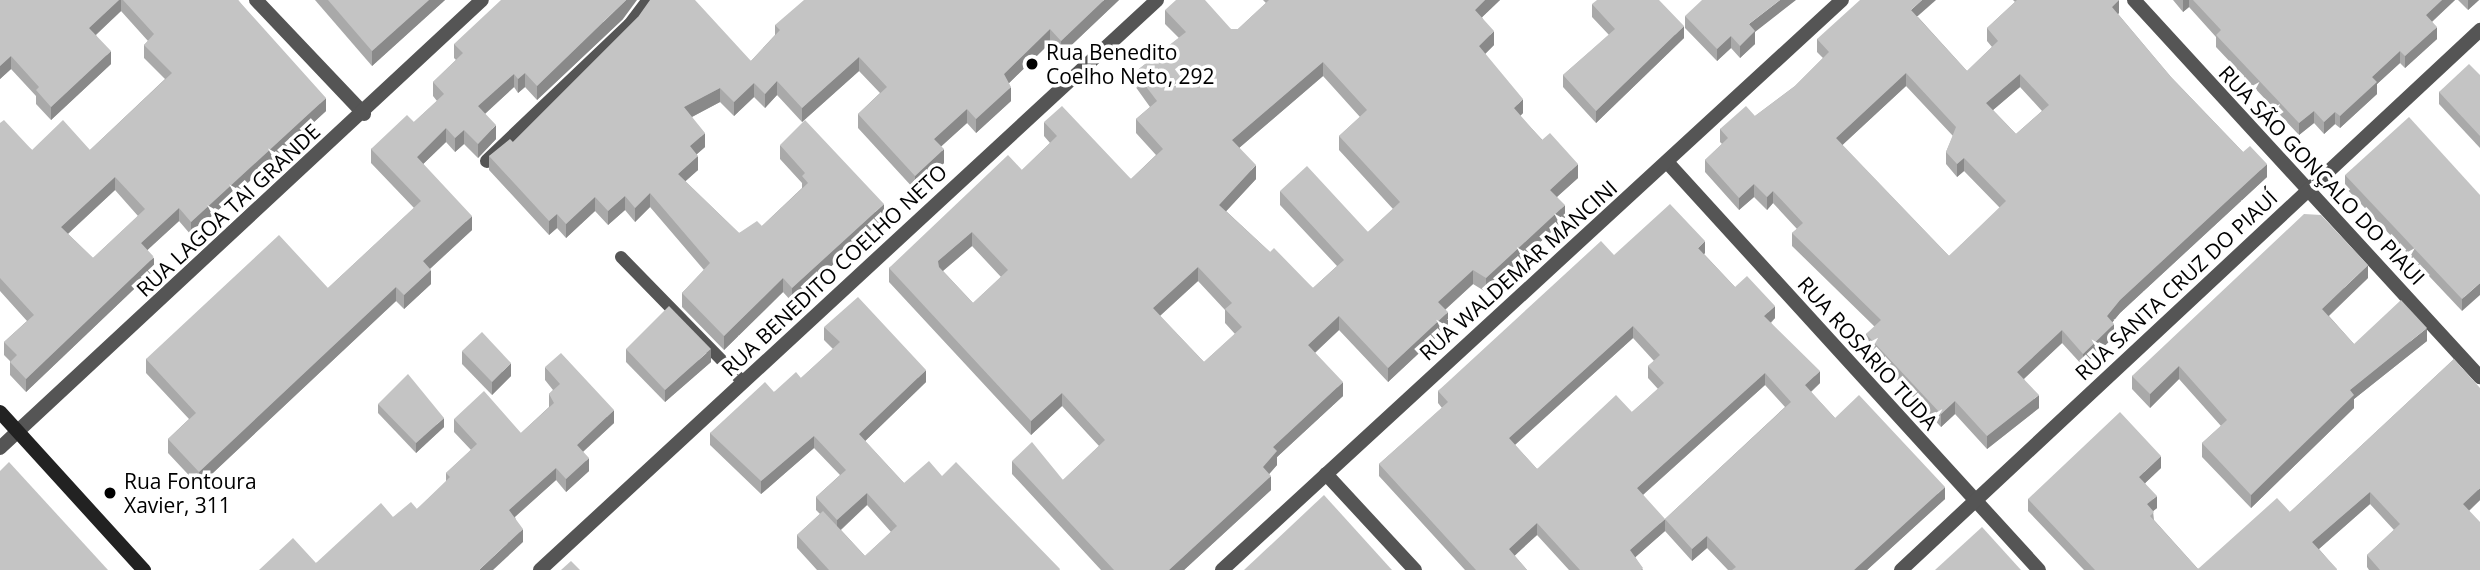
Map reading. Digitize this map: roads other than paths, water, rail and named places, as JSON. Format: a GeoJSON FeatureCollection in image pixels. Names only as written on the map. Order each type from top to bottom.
{"type":"FeatureCollection","features":[{"type":"Feature","properties":{"kind":"main road"},"geometry":{"type":"LineString","coordinates":[[0,412],[144,570]]}},
{"type":"Feature","properties":{"kind":"street"},"geometry":{"type":"LineString","coordinates":[[256,0],[364,114]]}},
{"type":"Feature","properties":{"kind":"street","name":"RUA LAGOA TAI GRANDE"},"geometry":{"type":"LineString","coordinates":[[0,448],[364,114],[482,0]]}},
{"type":"Feature","properties":{"kind":"street"},"geometry":{"type":"LineString","coordinates":[[487,161],[630,25],[649,0]]}},
{"type":"Feature","properties":{"kind":"street","name":"RUA BENEDITO COELHO NETO"},"geometry":{"type":"LineString","coordinates":[[540,570],[1157,0]]}},
{"type":"Feature","properties":{"kind":"street","name":"RUA WALDEMAR MANCINI"},"geometry":{"type":"LineString","coordinates":[[1222,570],[1842,0]]}},
{"type":"Feature","properties":{"kind":"street","name":"RUA SÃO GONÇALO DO PIAUI"},"geometry":{"type":"LineString","coordinates":[[2134,0],[2480,377]]}},
{"type":"Feature","properties":{"kind":"street","name":"RUA SANTA CRUZ DO PIAUÍ"},"geometry":{"type":"LineString","coordinates":[[1901,570],[2480,30]]}},
{"type":"Feature","properties":{"kind":"street","name":"RUA ROSARIO TUDA"},"geometry":{"type":"LineString","coordinates":[[1667,162],[2039,570]]}},
{"type":"Feature","properties":{"kind":"street"},"geometry":{"type":"LineString","coordinates":[[1326,474],[1415,570]]}},
{"type":"Feature","properties":{"kind":"lane"},"geometry":{"type":"LineString","coordinates":[[621,257],[743,382]]}},
{"type":"Feature","properties":{"kind":"place","name":"Rua Benedito Coelho Neto, 292"},"geometry":{"type":"Point","coordinates":[1032,64]}},
{"type":"Feature","properties":{"kind":"place","name":"Rua Fontoura Xavier, 311"},"geometry":{"type":"Point","coordinates":[110,493]}}]}
